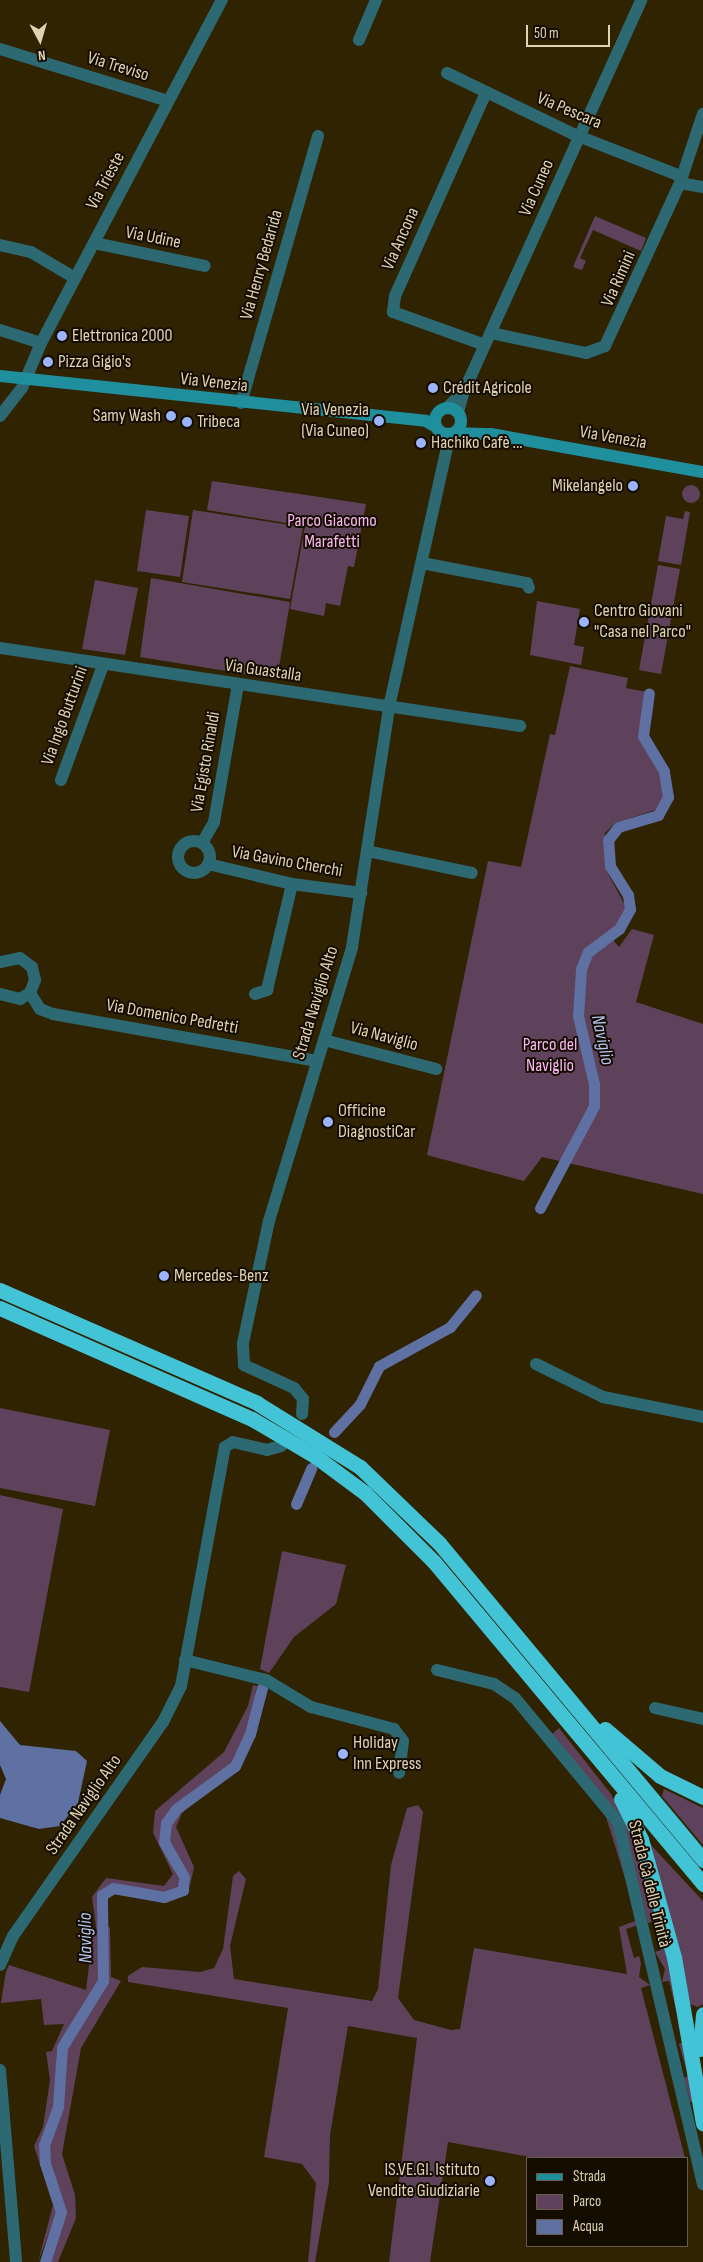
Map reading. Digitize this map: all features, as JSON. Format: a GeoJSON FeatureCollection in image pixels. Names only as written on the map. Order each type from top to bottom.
{"type":"FeatureCollection","features":[{"type":"Feature","properties":{"kind":"highway"},"geometry":{"type":"LineString","coordinates":[[0,1290],[246,1398],[331,1446],[422,1524],[703,1860]]}},
{"type":"Feature","properties":{"kind":"highway"},"geometry":{"type":"LineString","coordinates":[[0,1308],[241,1413],[330,1466],[418,1543],[703,1884]]}},
{"type":"Feature","properties":{"kind":"highway"},"geometry":{"type":"LineString","coordinates":[[524,1645],[616,1740],[660,1776],[703,1797]]}},
{"type":"Feature","properties":{"kind":"highway"},"geometry":{"type":"LineString","coordinates":[[559,1712],[622,1802],[641,1839],[680,1984],[703,2123]]}},
{"type":"Feature","properties":{"kind":"highway"},"geometry":{"type":"LineString","coordinates":[[703,2014],[699,2033],[703,2062]]}},
{"type":"Feature","properties":{"kind":"street","name":"Via Trieste"},"geometry":{"type":"LineString","coordinates":[[0,416],[25,380],[40,344],[222,0]]}},
{"type":"Feature","properties":{"kind":"street"},"geometry":{"type":"LineString","coordinates":[[358,40],[376,0]]}},
{"type":"Feature","properties":{"kind":"street","name":"Via Cuneo"},"geometry":{"type":"LineString","coordinates":[[455,412],[641,0]]}},
{"type":"Feature","properties":{"kind":"street","name":"Via Treviso"},"geometry":{"type":"LineString","coordinates":[[0,49],[168,101]]}},
{"type":"Feature","properties":{"kind":"street","name":"Via Pescara"},"geometry":{"type":"LineString","coordinates":[[447,73],[580,136],[703,187]]}},
{"type":"Feature","properties":{"kind":"street","name":"Via Ancona"},"geometry":{"type":"LineString","coordinates":[[486,93],[395,296],[393,312],[488,339]]}},
{"type":"Feature","properties":{"kind":"street","name":"Via Rimini"},"geometry":{"type":"LineString","coordinates":[[488,339],[586,353],[605,346],[680,179],[703,114]]}},
{"type":"Feature","properties":{"kind":"street","name":"Via Henry Bedarida"},"geometry":{"type":"LineString","coordinates":[[241,404],[318,136]]}},
{"type":"Feature","properties":{"kind":"street","name":"Via Udine"},"geometry":{"type":"LineString","coordinates":[[94,243],[205,266]]}},
{"type":"Feature","properties":{"kind":"street"},"geometry":{"type":"LineString","coordinates":[[0,245],[31,252],[75,278]]}},
{"type":"Feature","properties":{"kind":"street"},"geometry":{"type":"LineString","coordinates":[[0,330],[40,344]]}},
{"type":"Feature","properties":{"kind":"street","name":"Via Venezia"},"geometry":{"type":"LineString","coordinates":[[0,376],[434,424],[453,433],[486,433],[703,472]]}},
{"type":"Feature","properties":{"kind":"street"},"geometry":{"type":"LineString","coordinates":[[447,447],[434,424],[455,412]]}},
{"type":"Feature","properties":{"kind":"street"},"geometry":{"type":"LineString","coordinates":[[453,433],[455,412]]}},
{"type":"Feature","properties":{"kind":"street","name":"Via Venezia"},"geometry":{"type":"LineString","coordinates":[[455,412],[486,433]]}},
{"type":"Feature","properties":{"kind":"street","name":"Strada Naviglio Alto"},"geometry":{"type":"LineString","coordinates":[[302,1414],[303,1399],[297,1390],[248,1369],[242,1354],[268,1222],[352,947],[389,707],[447,447],[453,433]]}},
{"type":"Feature","properties":{"kind":"street"},"geometry":{"type":"LineString","coordinates":[[422,563],[527,583],[529,588]]}},
{"type":"Feature","properties":{"kind":"street","name":"Via Guastalla"},"geometry":{"type":"LineString","coordinates":[[0,648],[103,665],[520,726]]}},
{"type":"Feature","properties":{"kind":"street","name":"Via Ingo Butturini"},"geometry":{"type":"LineString","coordinates":[[61,780],[103,665]]}},
{"type":"Feature","properties":{"kind":"street","name":"Via Egisto Rinaldi"},"geometry":{"type":"LineString","coordinates":[[202,843],[214,822],[238,685]]}},
{"type":"Feature","properties":{"kind":"street"},"geometry":{"type":"LineString","coordinates":[[202,843],[209,854],[208,864],[191,872],[178,861],[182,846],[202,843]]}},
{"type":"Feature","properties":{"kind":"street"},"geometry":{"type":"LineString","coordinates":[[367,851],[472,873]]}},
{"type":"Feature","properties":{"kind":"street","name":"Via Gavino Cherchi"},"geometry":{"type":"LineString","coordinates":[[208,864],[292,884],[361,893]]}},
{"type":"Feature","properties":{"kind":"street"},"geometry":{"type":"LineString","coordinates":[[255,994],[267,990],[292,884]]}},
{"type":"Feature","properties":{"kind":"street"},"geometry":{"type":"LineString","coordinates":[[0,962],[14,957],[27,962],[35,980],[30,992],[12,1000],[0,994]]}},
{"type":"Feature","properties":{"kind":"street","name":"Via Domenico Pedretti"},"geometry":{"type":"LineString","coordinates":[[30,992],[40,1009],[54,1014],[317,1061]]}},
{"type":"Feature","properties":{"kind":"street","name":"Via Naviglio"},"geometry":{"type":"LineString","coordinates":[[324,1040],[436,1069]]}},
{"type":"Feature","properties":{"kind":"street"},"geometry":{"type":"LineString","coordinates":[[536,1364],[603,1397],[703,1417]]}},
{"type":"Feature","properties":{"kind":"street","name":"Strada Naviglio Alto"},"geometry":{"type":"LineString","coordinates":[[0,1965],[13,1936],[163,1722],[181,1686],[224,1450],[233,1442],[267,1450],[280,1446]]}},
{"type":"Feature","properties":{"kind":"street"},"geometry":{"type":"LineString","coordinates":[[185,1660],[266,1680],[311,1707],[394,1729],[403,1741],[399,1773]]}},
{"type":"Feature","properties":{"kind":"street","name":"Strada Cà delle Trinità"},"geometry":{"type":"LineString","coordinates":[[437,1670],[494,1684],[515,1698],[618,1822],[701,2165],[703,2184]]}},
{"type":"Feature","properties":{"kind":"street"},"geometry":{"type":"LineString","coordinates":[[655,1708],[703,1719]]}},
{"type":"Feature","properties":{"kind":"street"},"geometry":{"type":"LineString","coordinates":[[0,2070],[5,2174],[16,2262]]}},
{"type":"Feature","properties":{"kind":"green space"},"geometry":{"type":"Polygon","coordinates":[[[595,216],[646,238],[641,251],[593,230],[580,258],[586,261],[582,270],[573,267],[595,216]]]}},
{"type":"Feature","properties":{"kind":"green space","name":"Parco Giacomo Marafetti"},"geometry":{"type":"Polygon","coordinates":[[[212,481],[366,504],[354,567],[348,566],[340,606],[326,603],[324,616],[290,609],[305,526],[207,510],[212,481]]]}},
{"type":"Feature","properties":{"kind":"green space"},"geometry":{"type":"Polygon","coordinates":[[[691,485],[697,488],[700,494],[697,500],[691,503],[685,500],[682,494],[685,488],[691,485]]]}},
{"type":"Feature","properties":{"kind":"green space"},"geometry":{"type":"Polygon","coordinates":[[[146,510],[189,516],[180,577],[137,571],[146,510]]]}},
{"type":"Feature","properties":{"kind":"green space"},"geometry":{"type":"Polygon","coordinates":[[[193,510],[303,527],[290,599],[182,582],[193,510]]]}},
{"type":"Feature","properties":{"kind":"green space"},"geometry":{"type":"Polygon","coordinates":[[[685,511],[690,512],[681,565],[658,561],[666,516],[683,519],[685,511]]]}},
{"type":"Feature","properties":{"kind":"green space"},"geometry":{"type":"Polygon","coordinates":[[[658,565],[680,569],[661,674],[639,670],[658,565]]]}},
{"type":"Feature","properties":{"kind":"green space"},"geometry":{"type":"Polygon","coordinates":[[[151,578],[290,602],[277,679],[140,657],[151,578]]]}},
{"type":"Feature","properties":{"kind":"green space"},"geometry":{"type":"Polygon","coordinates":[[[95,580],[138,588],[125,655],[82,649],[95,580]]]}},
{"type":"Feature","properties":{"kind":"green space"},"geometry":{"type":"Polygon","coordinates":[[[537,601],[580,609],[574,645],[584,647],[581,665],[530,655],[537,601]]]}},
{"type":"Feature","properties":{"kind":"green space","name":"Parco del Naviglio"},"geometry":{"type":"Polygon","coordinates":[[[570,666],[628,678],[626,688],[647,692],[638,736],[661,774],[663,797],[655,810],[615,823],[605,833],[606,870],[627,909],[623,921],[607,933],[619,947],[632,929],[654,935],[636,1002],[703,1024],[703,1194],[542,1157],[524,1181],[427,1155],[488,861],[521,867],[550,734],[555,735],[570,666]]]}},
{"type":"Feature","properties":{"kind":"green space"},"geometry":{"type":"Polygon","coordinates":[[[0,1408],[110,1430],[95,1506],[0,1488],[0,1408]]]}},
{"type":"Feature","properties":{"kind":"green space"},"geometry":{"type":"Polygon","coordinates":[[[0,1495],[63,1509],[29,1692],[0,1687],[0,1495]]]}},
{"type":"Feature","properties":{"kind":"green space"},"geometry":{"type":"Polygon","coordinates":[[[282,1551],[346,1565],[336,1604],[294,1637],[269,1673],[260,1669],[282,1551]]]}},
{"type":"Feature","properties":{"kind":"green space"},"geometry":{"type":"Polygon","coordinates":[[[253,1685],[257,1686],[251,1721],[234,1763],[176,1804],[162,1822],[161,1842],[181,1885],[164,1894],[114,1883],[98,1896],[101,1976],[87,2006],[57,2045],[54,2109],[41,2142],[57,2212],[38,2262],[53,2205],[34,2146],[43,2127],[50,2080],[46,2052],[52,2051],[64,2024],[44,2025],[41,1999],[1,2003],[6,1971],[9,1965],[86,1990],[93,1933],[97,1934],[92,1897],[106,1878],[164,1886],[173,1874],[153,1833],[155,1811],[224,1752],[248,1706],[253,1685]]]}},
{"type":"Feature","properties":{"kind":"green space"},"geometry":{"type":"Polygon","coordinates":[[[559,1728],[611,1794],[638,1845],[675,1980],[695,2102],[690,2102],[684,2078],[688,2076],[679,2044],[684,2042],[669,1981],[662,1982],[665,1969],[655,1952],[661,1950],[654,1921],[648,1923],[625,1830],[551,1735],[559,1728]]]}},
{"type":"Feature","properties":{"kind":"green space"},"geometry":{"type":"Polygon","coordinates":[[[664,1789],[703,1808],[703,1845],[662,1796],[664,1789]]]}},
{"type":"Feature","properties":{"kind":"green space"},"geometry":{"type":"Polygon","coordinates":[[[202,1795],[182,1813],[176,1827],[194,1867],[190,1886],[188,1873],[169,1847],[167,1830],[179,1811],[202,1795]]]}},
{"type":"Feature","properties":{"kind":"green space"},"geometry":{"type":"Polygon","coordinates":[[[418,1805],[423,1812],[398,1998],[414,2020],[451,2030],[460,2029],[474,1948],[627,1974],[619,1927],[638,1920],[606,1817],[611,1814],[641,1924],[626,1929],[634,1958],[639,1956],[641,1963],[639,1977],[650,1985],[641,1988],[685,2157],[530,2157],[448,2142],[430,2262],[389,2262],[417,2038],[348,2026],[330,2135],[329,2182],[315,2262],[308,2262],[316,2183],[302,2164],[264,2157],[288,2008],[128,1982],[128,1976],[142,1967],[200,1972],[214,1968],[223,1949],[233,1876],[239,1871],[246,1879],[230,1946],[234,1979],[372,2001],[378,1989],[391,1865],[407,1808],[418,1805]]]}},
{"type":"Feature","properties":{"kind":"green space"},"geometry":{"type":"Polygon","coordinates":[[[650,1844],[703,1901],[703,2004],[698,2007],[690,2004],[650,1844]]]}},
{"type":"Feature","properties":{"kind":"green space"},"geometry":{"type":"Polygon","coordinates":[[[104,1921],[110,1928],[111,1977],[121,1981],[81,2048],[62,2154],[75,2195],[76,2218],[58,2262],[50,2262],[65,2211],[47,2149],[62,2109],[64,2052],[108,1979],[104,1921]]]}},
{"type":"Feature","properties":{"kind":"water"},"geometry":{"type":"Polygon","coordinates":[[[0,1721],[20,1745],[76,1751],[87,1761],[78,1803],[60,1826],[39,1829],[0,1818],[0,1795],[6,1779],[0,1765],[0,1721]]]}},
{"type":"Feature","properties":{"kind":"waterway","name":"Naviglio"},"geometry":{"type":"LineString","coordinates":[[540,1208],[594,1106],[594,1084],[578,1016],[581,969],[588,952],[619,929],[630,909],[628,895],[610,866],[608,840],[618,827],[658,815],[668,797],[664,771],[643,736],[649,693]]}},
{"type":"Feature","properties":{"kind":"waterway","name":"Naviglio"},"geometry":{"type":"LineString","coordinates":[[334,1432],[360,1404],[379,1366],[450,1327],[476,1295]]}},
{"type":"Feature","properties":{"kind":"waterway","name":"Naviglio"},"geometry":{"type":"LineString","coordinates":[[296,1504],[311,1468]]}},
{"type":"Feature","properties":{"kind":"waterway","name":"Naviglio"},"geometry":{"type":"LineString","coordinates":[[45,2262],[61,2212],[45,2163],[44,2145],[58,2107],[62,2047],[103,1981],[102,1895],[113,1888],[164,1897],[183,1890],[184,1877],[164,1842],[166,1823],[176,1809],[235,1766],[250,1734],[262,1688]]}},
{"type":"Feature","properties":{"kind":"place","name":"Elettronica 2000"},"geometry":{"type":"Point","coordinates":[62,336]}},
{"type":"Feature","properties":{"kind":"place","name":"Pizza Gigio's"},"geometry":{"type":"Point","coordinates":[48,362]}},
{"type":"Feature","properties":{"kind":"place","name":"Crédit Agricole"},"geometry":{"type":"Point","coordinates":[433,388]}},
{"type":"Feature","properties":{"kind":"place","name":"Samy Wash"},"geometry":{"type":"Point","coordinates":[171,416]}},
{"type":"Feature","properties":{"kind":"place","name":"Via Venezia (Via Cuneo)"},"geometry":{"type":"Point","coordinates":[379,421]}},
{"type":"Feature","properties":{"kind":"place","name":"Tribeca"},"geometry":{"type":"Point","coordinates":[187,422]}},
{"type":"Feature","properties":{"kind":"place","name":"Hachiko Cafè ..."},"geometry":{"type":"Point","coordinates":[421,443]}},
{"type":"Feature","properties":{"kind":"place","name":"Mikelangelo"},"geometry":{"type":"Point","coordinates":[633,486]}},
{"type":"Feature","properties":{"kind":"place","name":"Centro Giovani \"Casa nel Parco\""},"geometry":{"type":"Point","coordinates":[584,622]}},
{"type":"Feature","properties":{"kind":"place","name":"Officine DiagnostiCar"},"geometry":{"type":"Point","coordinates":[328,1122]}},
{"type":"Feature","properties":{"kind":"place","name":"Mercedes-Benz"},"geometry":{"type":"Point","coordinates":[164,1276]}},
{"type":"Feature","properties":{"kind":"place","name":"Holiday Inn Express"},"geometry":{"type":"Point","coordinates":[343,1754]}},
{"type":"Feature","properties":{"kind":"place","name":"IS.VE.GI. Istituto Vendite Giudiziarie"},"geometry":{"type":"Point","coordinates":[490,2181]}}]}
